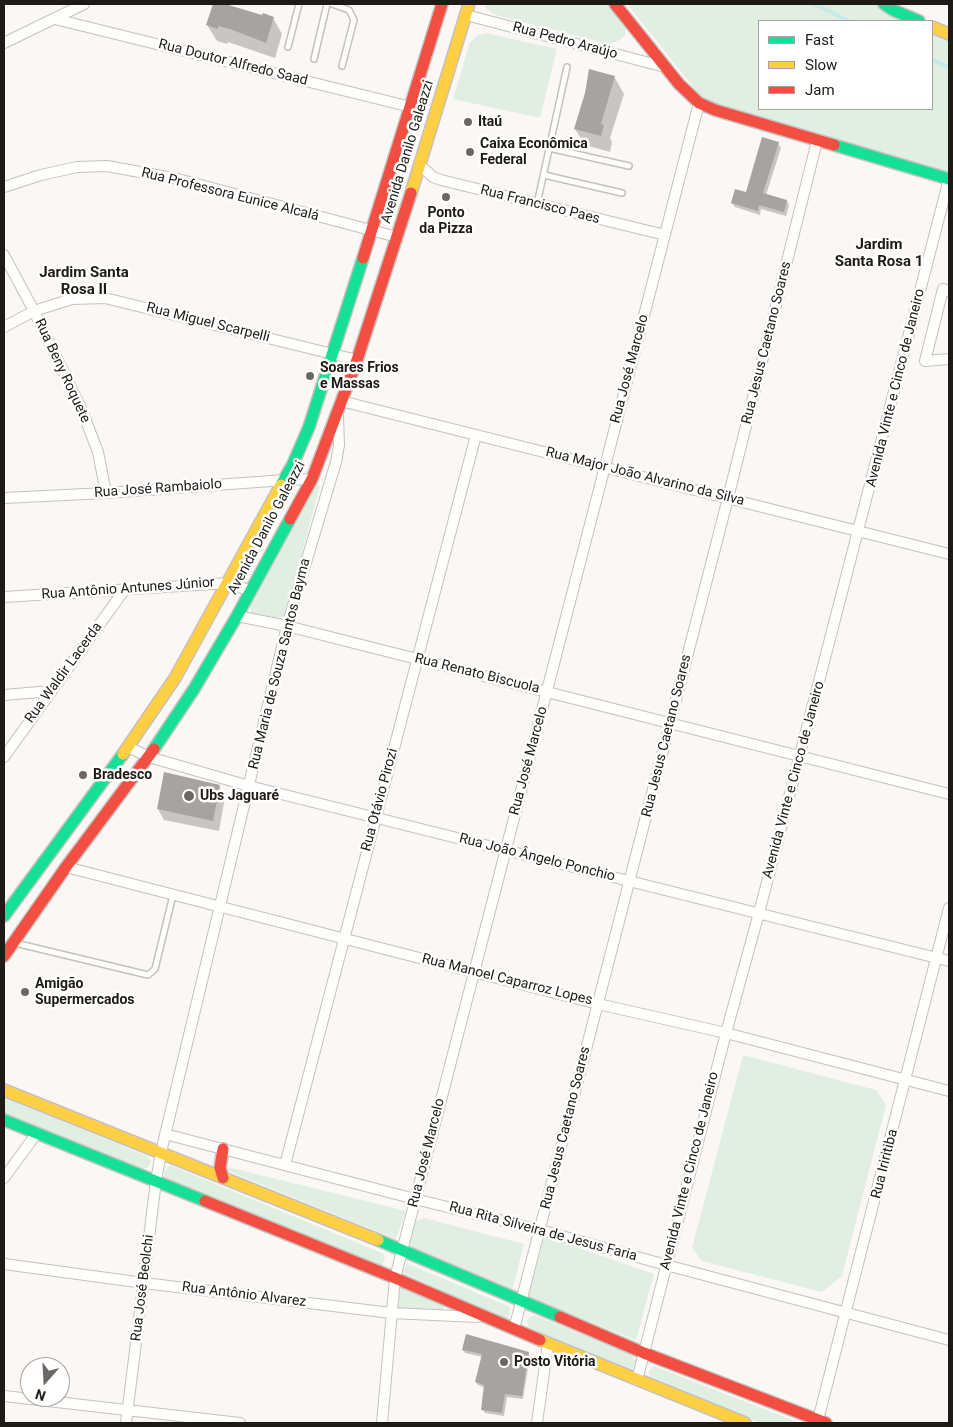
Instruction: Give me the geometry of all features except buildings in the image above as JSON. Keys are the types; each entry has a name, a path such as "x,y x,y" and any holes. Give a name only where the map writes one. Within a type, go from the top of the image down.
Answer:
{"main road":[{"name":"Avenida Danilo Galeazzi","path":"4,916 128,747 175,678 285,480 309,427 334,354 442,4"},
{"path":"615,4 665,68 699,103 715,110 949,179"},
{"path":"884,4 917,20"},
{"name":"Avenida Danilo Galeazzi","path":"4,956 66,867 150,757 194,689 237,616 312,479 357,360 468,9"},
{"path":"933,27 949,34"},
{"path":"4,1090 402,1250 644,1353 820,1422"},
{"path":"4,1120 395,1278 485,1317 745,1423"},
{"path":"223,1149 220,1168 223,1178"}],"street":[{"path":"4,43 84,4"},
{"name":"Rua Pedro Araújo","path":"468,9 665,68"},
{"name":"Rua Doutor Alfredo Saad","path":"55,19 411,107"},
{"name":"Rua José Marcelo","path":"382,1423 395,1278 699,103"},
{"name":"Rua Jesus Caetano Soares","path":"514,1329 728,498 817,141"},
{"name":"Rua Francisco Paes","path":"420,165 433,177 441,180 665,235"},
{"name":"Rua Professora Eunice Alcalá","path":"4,187 41,174 77,167 107,166 178,179 397,237"},
{"name":"Avenida Vinte e Cinco de Janeiro","path":"638,1380 726,1033 859,531 949,179"},
{"name":"Rua Beny Roquete","path":"4,255 34,311 81,408 98,452 106,493"},
{"path":"949,291 943,289 926,361 949,359"},
{"name":"Rua Miguel Scarpelli","path":"4,327 34,311 72,299 105,298 357,360"},
{"name":"Rua Major João Alvarino da Silva","path":"340,405 476,435 949,554"},
{"name":"Rua Maria de Souza Santos Bayma","path":"161,1152 287,626 336,462 340,405"},
{"name":"Rua Otávio Pirozi","path":"285,1165 476,435"},
{"name":"Rua José Rambaiolo","path":"4,498 312,479"},
{"name":"Rua Antônio Antunes Júnior","path":"4,597 229,583 251,591"},
{"name":"Rua Waldir Lacerda","path":"4,757 126,589"},
{"name":"Rua Renato Biscuola","path":"237,616 287,626 949,794"},
{"path":"4,695 51,691"},
{"name":"Rua João Ângelo Ponchio","path":"128,747 150,757 249,786 949,961"},
{"name":"Rua Manoel Caparroz Lopes","path":"66,867 598,1004 726,1033 949,1091"},
{"name":"Rua Iriritiba","path":"820,1422 949,908"},
{"path":"4,1178 37,1133"},
{"name":"Rua Rita Silveira de Jesus Faria","path":"165,1134 540,1230 949,1340"},
{"name":"Rua José Beolchi","path":"126,1423 161,1152"},
{"name":"Rua Antônio Alvarez","path":"4,1264 144,1284 391,1313 485,1317"},
{"path":"537,1423 548,1343"},
{"path":"4,1396 240,1423"}],"lane":[{"path":"288,47 300,4"},
{"path":"314,59 327,4"},
{"path":"332,4 349,10 354,20 342,66"},
{"path":"537,205 568,67"},
{"path":"550,148 630,166"},
{"path":"544,175 622,193"},
{"path":"13,943 148,974 154,969 174,895"}],"green space":[{"path":"485,4 608,4 626,27 625,35 620,40 608,44 496,15 486,9"},
{"path":"627,4 875,4 907,20 758,20 758,110 933,110 933,31 949,39 949,172 717,105 702,98"},
{"path":"486,33 557,49 540,118 453,99 470,42 478,35"},
{"path":"316,483 320,486 285,616 275,618 251,615 250,607"},
{"path":"743,1055 876,1090 886,1105 842,1276 822,1292 702,1261 692,1248"},
{"path":"4,1097 147,1156 151,1160 150,1164 147,1168 140,1169 4,1113"},
{"path":"170,1165 382,1253 385,1256 382,1266 165,1178 164,1172"},
{"path":"228,1167 406,1211 396,1239 228,1171"},
{"path":"424,1218 524,1244 512,1291 409,1248 410,1235 416,1221"},
{"path":"544,1236 654,1274 636,1340 528,1297"},
{"path":"408,1264 510,1307 510,1314 506,1320 402,1272"},
{"path":"400,1283 446,1303 440,1314 398,1310"},
{"path":"534,1315 625,1352 636,1361 634,1367 627,1370 536,1332 528,1325 527,1321 529,1317"},
{"path":"654,1366 800,1423 759,1423 649,1376 649,1371"}],"waterway":[{"path":"814,4 847,20"},
{"path":"933,60 949,67"}],"traffic: fast":[{"path":"884,4 917,20"},
{"path":"834,145 949,179"},
{"path":"281,485 293,464 309,427 363,258"},
{"path":"154,749 194,689 237,616 290,519"},
{"path":"4,916 123,754"},
{"path":"4,1120 205,1201"},
{"path":"378,1240 560,1317"}],"traffic: slow":[{"path":"411,193 469,4"},
{"path":"933,27 949,34"},
{"path":"123,754 175,678 281,485"},
{"path":"4,1090 378,1240"},
{"path":"540,1340 745,1423"}],"traffic: jam":[{"path":"363,258 442,4"},
{"path":"615,4 679,84 699,103 715,110 834,145"},
{"path":"290,519 312,479 357,360 411,193"},
{"path":"4,956 66,867 154,749"},
{"path":"223,1149 220,1168 223,1178"},
{"path":"205,1201 395,1278 540,1340"},
{"path":"560,1317 644,1353 826,1423"}],"place":[{"name":"Itaú","path":"468,122"},
{"name":"Caixa Econômica Federal","path":"470,152"},
{"name":"Ponto da Pizza","path":"446,197"},
{"name":"Soares Frios e Massas","path":"310,376"},
{"name":"Bradesco","path":"83,775"},
{"name":"Ubs Jaguaré","path":"189,796"},
{"name":"Amigão Supermercados","path":"25,992"},
{"name":"Posto Vitória","path":"504,1362"}],"district":[{"name":"Jardim Santa Rosa 1","path":"879,254"},
{"name":"Jardim Santa Rosa II","path":"84,282"}]}
